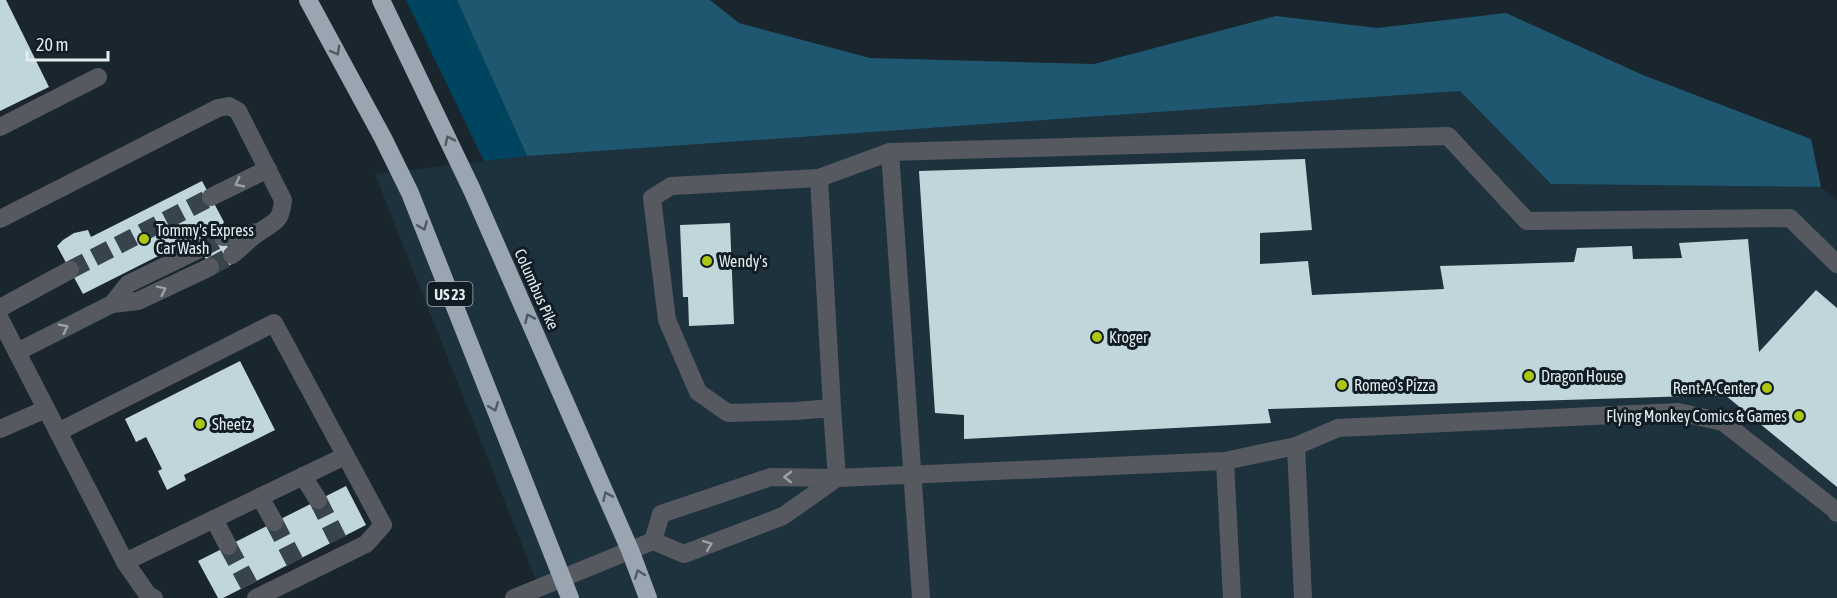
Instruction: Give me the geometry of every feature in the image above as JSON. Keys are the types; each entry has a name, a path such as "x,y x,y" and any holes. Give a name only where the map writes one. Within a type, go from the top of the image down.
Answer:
{"highway":[{"name":"US 23","path":"308,0 410,193 570,598"},
{"name":"Columbus Pike","path":"381,0 472,189 630,550 648,598"}],"street":[{"path":"0,128 98,77"},
{"path":"0,219 218,108 229,106 238,111 283,200 282,212 274,224 259,232 232,255"},
{"path":"832,408 728,413 698,392 667,320 652,198 671,186 819,178 890,152 1448,136 1527,221 1790,218 1837,264"},
{"path":"890,152 921,598"},
{"path":"211,197 268,169"},
{"path":"819,178 837,478"},
{"path":"223,237 259,232"},
{"path":"112,304 128,284 200,249"},
{"path":"17,352 112,304 138,301 210,267"},
{"path":"0,308 70,270"},
{"path":"0,319 125,562 148,595 154,598"},
{"path":"58,432 274,323 383,525 366,544 341,547 253,594"},
{"path":"0,429 46,409"},
{"path":"653,541 661,514 771,477 837,478 1226,461 1296,446 1338,428 1678,412 1722,422 1834,508 1837,513"},
{"path":"1296,446 1303,598"},
{"path":"125,562 345,456"},
{"path":"1226,461 1233,598"},
{"path":"303,476 318,500"},
{"path":"514,598 653,541 684,554 783,516 837,478"},
{"path":"260,497 274,522"},
{"path":"214,519 228,546"}],"shaded area":[{"path":"406,0 457,0 527,156 484,161"},
{"path":"457,0 710,0 739,23 870,58 1094,64 1276,16 1377,28 1506,13 1643,75 1811,139 1821,187 1551,184 1460,91 527,156"},
{"path":"1460,91 1551,184 1821,187 1837,201 1837,598 543,598 375,174 527,156"}],"building":[{"path":"0,0 6,0 49,87 0,111"},
{"path":"1305,159 1312,230 1260,233 1260,264 1308,261 1312,295 1444,289 1440,266 1574,262 1577,248 1632,246 1633,259 1682,258 1679,243 1748,239 1759,352 1816,290 1837,308 1837,487 1725,395 1268,409 1271,423 964,439 964,415 935,413 919,171"},
{"name":"Tommy's Express Car Wash","path":"202,181 224,222 219,230 236,262 213,273 197,242 189,243 188,241 83,294 57,246 63,240 74,233 88,230 91,237"},
{"name":"Wendy's","path":"730,223 734,324 689,326 688,297 683,297 680,225"},
{"name":"Sheetz","path":"240,361 275,430 184,475 186,480 167,490 158,471 162,469 146,437 136,442 125,419"},
{"path":"346,486 366,525 223,598 218,598 198,561"}],"tunnel":[{"path":"70,270 211,197"},
{"path":"200,249 223,237"},
{"path":"210,267 232,255"},
{"path":"318,500 338,540"},
{"path":"274,522 295,562"},
{"path":"228,546 249,585"}],"place":[{"name":"Tommy's Express Car Wash","path":"144,239"},
{"name":"Wendy's","path":"707,261"},
{"name":"Kroger","path":"1097,337"},
{"name":"Dragon House","path":"1529,376"},
{"name":"Romeo's Pizza","path":"1342,385"},
{"name":"Rent-A-Center","path":"1767,388"},
{"name":"Flying Monkey Comics & Games","path":"1799,416"},
{"name":"Sheetz","path":"200,424"}]}
